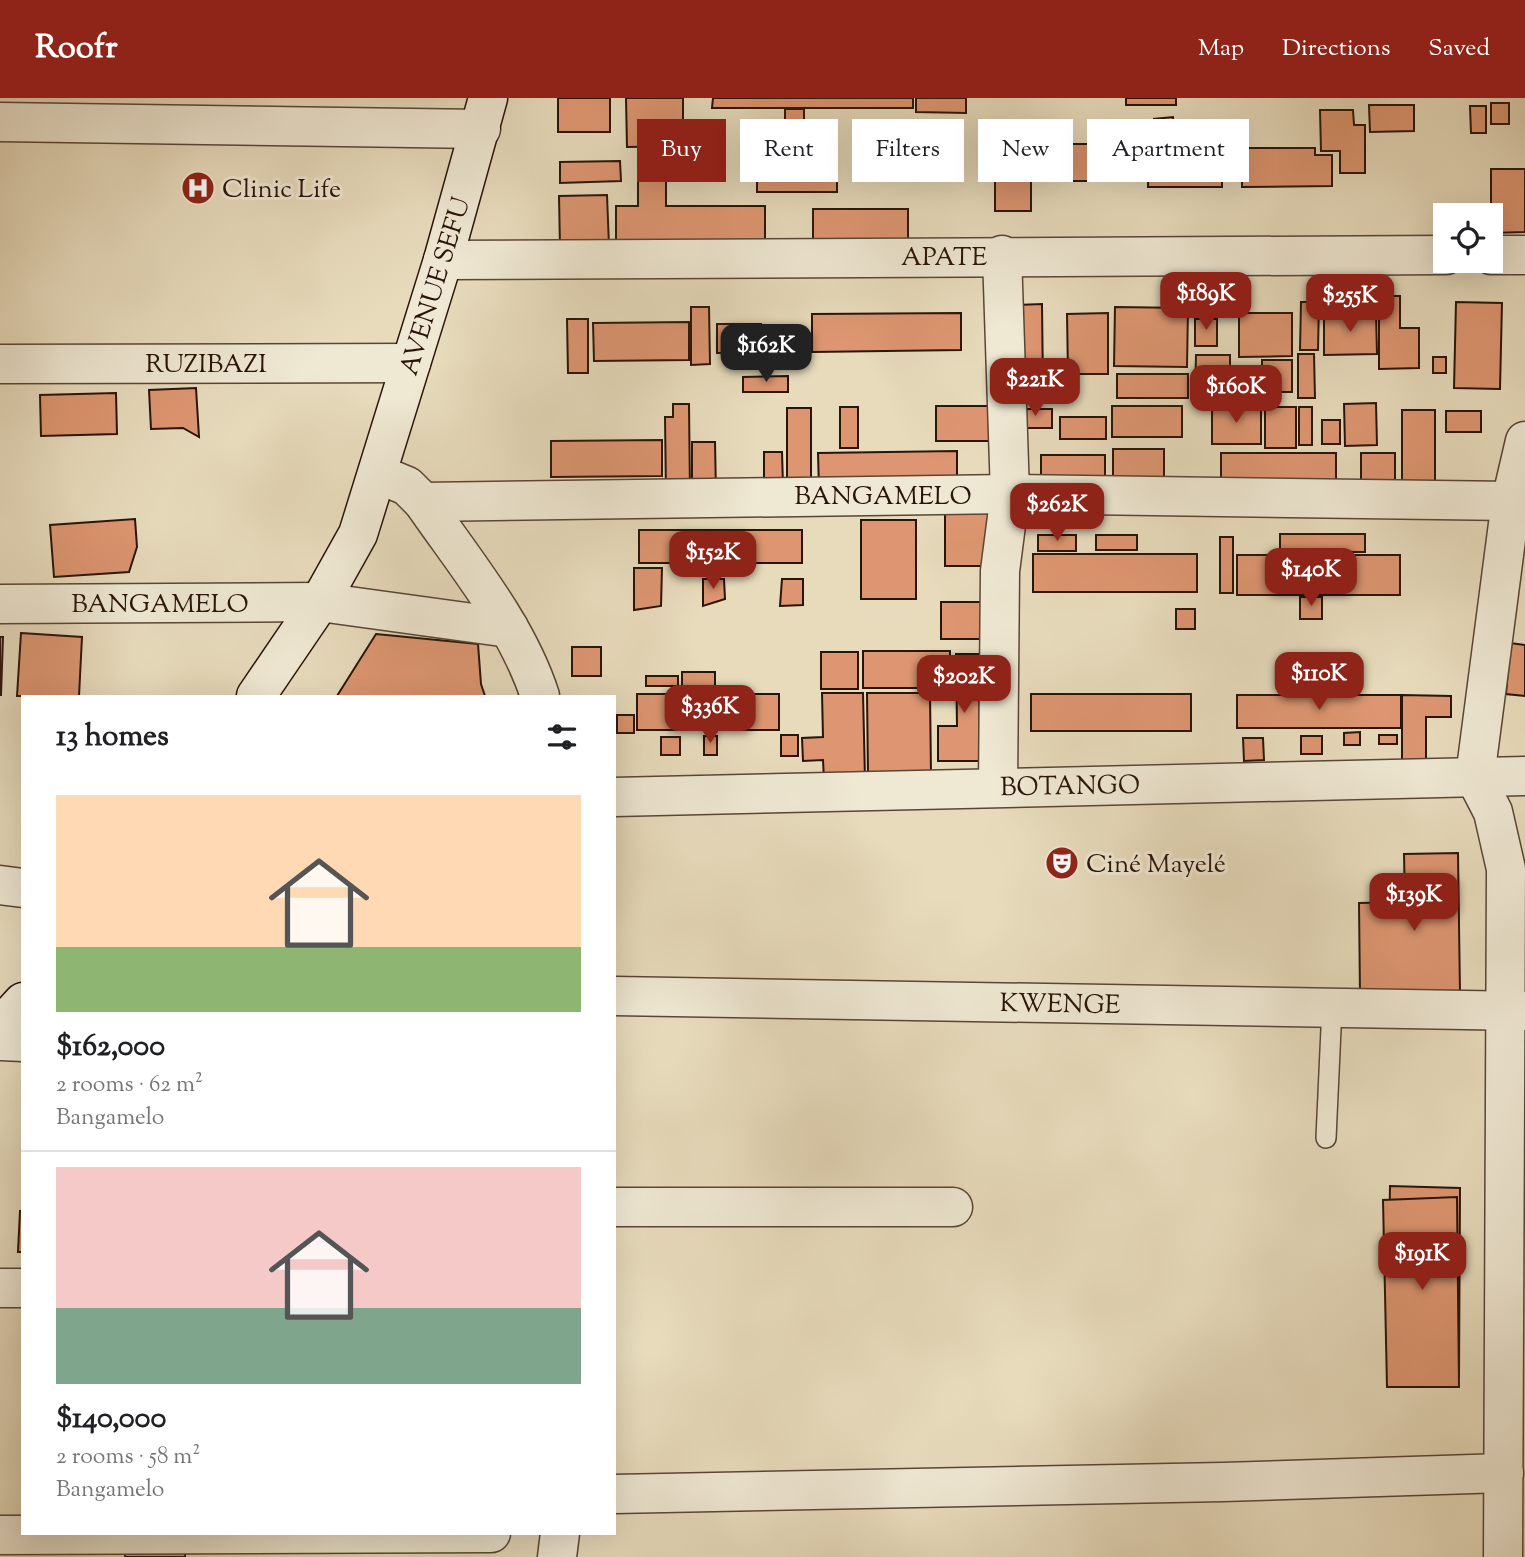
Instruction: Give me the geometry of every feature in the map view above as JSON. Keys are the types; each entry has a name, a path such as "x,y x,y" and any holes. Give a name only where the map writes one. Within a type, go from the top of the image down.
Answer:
{"street":[{"path":"0,122 484,113"},
{"name":"AVENUE SEFU","path":"257,695 320,603 358,534 443,260 484,113"},
{"path":"998,786 1000,571 1010,494 1002,255"},
{"name":"APATE","path":"443,260 1002,255 1433,255"},
{"path":"1503,255 1525,255"},
{"name":"RUZIBAZI","path":"0,364 411,362"},
{"path":"1503,1557 1511,1494 1516,1261 1515,1010 1506,869 1493,812 1475,777 1511,501 1525,441"},
{"path":"378,474 407,486 423,502 509,628 531,668 540,695"},
{"name":"BANGAMELO","path":"423,502 1010,494 1511,501"},
{"name":"BANGAMELO","path":"0,604 320,603 509,628"},
{"name":"BOTANGO","path":"616,797 998,786 1525,776"},
{"path":"0,886 21,888"},
{"name":"KWENGE","path":"616,996 1515,1010"},
{"path":"0,1027 21,1004"},
{"path":"0,1041 21,1042"},
{"path":"616,1207 953,1207"},
{"path":"0,1288 21,1288"},
{"path":"616,1494 1209,1483 1511,1494"},
{"path":"0,1535 21,1535"},
{"path":"557,1557 560,1535"}],"lane":[{"path":"1326,1138 1332,1007"}],"building":[{"path":"558,98 610,98 610,132 558,132"},
{"path":"626,98 683,98 683,119 637,119 637,147 627,147"},
{"path":"713,98 913,98 913,108 712,108"},
{"path":"916,98 966,98 966,113 916,112"},
{"path":"1126,98 1176,98 1176,105 1126,105"},
{"path":"1491,103 1509,103 1509,124 1491,124"},
{"path":"1369,105 1414,105 1414,131 1370,132"},
{"path":"1470,106 1486,106 1486,133 1471,133"},
{"path":"785,109 804,109 804,119 785,119"},
{"path":"1320,110 1353,110 1354,125 1365,125 1365,173 1340,173 1340,151 1321,151"},
{"path":"1073,144 1087,144 1087,181 1073,181"},
{"path":"1249,148 1315,148 1315,155 1332,155 1332,186 1242,187 1242,182 1249,182"},
{"path":"620,161 621,181 560,183 560,162"},
{"path":"1491,169 1525,169 1525,232 1503,233 1503,203 1491,203"},
{"path":"638,182 666,182 666,206 765,206 765,242 616,242 616,206 638,206"},
{"path":"757,182 837,182 837,192 757,192"},
{"path":"995,182 1031,182 1031,211 995,211"},
{"path":"1148,182 1222,182 1222,187 1148,187"},
{"path":"607,195 609,246 560,247 559,196"},
{"path":"813,209 908,209 908,244 813,244"},
{"path":"1379,296 1400,296 1400,328 1419,328 1419,368 1379,369"},
{"path":"1301,302 1319,302 1318,350 1300,350"},
{"path":"1456,302 1502,303 1500,389 1454,388"},
{"path":"1042,304 1043,388 1017,388 1016,305"},
{"path":"691,307 709,307 710,364 691,365"},
{"path":"1115,307 1188,308 1187,367 1114,366"},
{"path":"961,313 961,350 812,352 812,314"},
{"path":"1108,313 1108,374 1068,374 1067,314"},
{"path":"1239,313 1292,313 1292,356 1239,357"},
{"path":"1376,313 1377,354 1324,355 1324,314"},
{"path":"567,319 588,319 588,373 568,373"},
{"path":"1195,319 1217,319 1217,346 1195,346"},
{"path":"689,322 689,360 594,361 593,323"},
{"path":"717,324 761,324 761,352 717,353"},
{"path":"1298,354 1314,354 1315,398 1298,398"},
{"path":"1196,355 1230,355 1230,397 1195,396"},
{"path":"1433,357 1446,357 1446,373 1433,373"},
{"path":"1262,360 1292,360 1292,392 1262,392"},
{"path":"1117,374 1188,374 1188,398 1117,398"},
{"path":"788,376 788,392 743,392 743,377"},
{"path":"196,388 199,437 183,428 151,429 149,390"},
{"path":"116,393 117,434 41,436 40,395"},
{"path":"1376,403 1377,445 1345,446 1344,404"},
{"path":"673,404 689,404 690,493 666,494 665,417 673,417"},
{"path":"936,406 998,406 998,441 936,441"},
{"path":"1112,406 1182,406 1182,437 1112,437"},
{"path":"1212,406 1261,406 1261,444 1212,444"},
{"path":"840,407 858,407 858,448 840,448"},
{"path":"1265,407 1296,407 1296,448 1265,448"},
{"path":"1299,407 1312,407 1312,445 1299,445"},
{"path":"787,408 811,408 811,492 787,492"},
{"path":"1018,409 1052,409 1052,428 1018,428"},
{"path":"1402,410 1435,410 1435,491 1402,491"},
{"path":"1446,411 1481,411 1481,432 1446,432"},
{"path":"1060,417 1106,417 1106,439 1060,439"},
{"path":"1322,420 1340,420 1340,444 1322,444"},
{"path":"662,440 662,476 551,477 551,441"},
{"path":"692,442 715,442 716,494 692,494"},
{"path":"1113,449 1164,449 1164,495 1113,495"},
{"path":"957,451 957,488 819,489 818,453"},
{"path":"764,452 782,452 783,486 764,486"},
{"path":"1221,453 1336,453 1336,492 1221,492"},
{"path":"1361,453 1395,453 1395,490 1361,490"},
{"path":"1041,455 1105,455 1105,489 1041,489"},
{"path":"945,507 993,507 993,566 945,566"},
{"path":"135,519 137,547 129,572 54,577 50,525"},
{"path":"861,520 916,520 916,599 861,599"},
{"path":"639,530 802,530 802,563 639,563"},
{"path":"1280,534 1365,534 1365,552 1280,552"},
{"path":"1038,535 1076,535 1076,551 1038,551"},
{"path":"1096,535 1137,535 1137,550 1096,550"},
{"path":"1220,537 1233,537 1233,593 1220,593"},
{"path":"1033,554 1197,554 1197,592 1033,592"},
{"path":"1237,555 1400,555 1400,595 1237,595"},
{"path":"634,568 662,568 661,606 634,610"},
{"path":"703,579 724,579 725,599 703,606"},
{"path":"782,579 803,579 803,605 780,606"},
{"path":"1300,597 1322,597 1322,619 1300,619"},
{"path":"941,602 986,602 986,639 941,639"},
{"path":"1176,609 1195,609 1195,629 1176,629"},
{"path":"21,633 82,637 79,695 17,696"},
{"path":"376,634 478,644 481,684 485,695 338,695"},
{"path":"0,637 3,637 1,695 0,695"},
{"path":"1510,643 1525,645 1525,696 1506,694"},
{"path":"572,647 601,647 601,676 572,676"},
{"path":"863,651 950,651 950,688 863,688"},
{"path":"821,652 858,652 858,689 821,689"},
{"path":"956,654 979,654 980,761 938,761 938,726 957,726"},
{"path":"682,672 715,672 715,688 682,688"},
{"path":"646,676 678,676 678,686 646,686"},
{"path":"822,693 863,693 865,779 824,780 823,760 803,761 802,738 823,737"},
{"path":"867,693 930,693 931,775 868,775"},
{"path":"637,694 779,694 779,730 637,730"},
{"path":"1031,694 1191,694 1191,731 1031,731"},
{"path":"1237,695 1401,695 1401,728 1237,728"},
{"path":"1402,695 1451,696 1451,717 1426,717 1426,764 1402,763"},
{"path":"617,715 634,715 634,733 617,733"},
{"path":"1360,732 1360,745 1344,745 1344,733"},
{"path":"781,735 798,735 798,756 781,756"},
{"path":"1379,735 1397,735 1397,744 1379,744"},
{"path":"704,736 717,736 717,755 704,755"},
{"path":"1301,736 1322,736 1322,754 1301,754"},
{"path":"661,737 680,737 680,755 661,755"},
{"path":"1243,738 1263,738 1264,760 1244,761"},
{"path":"1458,853 1460,994 1360,995 1359,903 1405,902 1404,854"},
{"path":"1390,1186 1460,1188 1459,1377 1387,1376"},
{"path":"1457,1197 1459,1387 1387,1387 1383,1200"},
{"path":"20,1211 21,1211 21,1252 18,1252"},
{"path":"126,1545 185,1546 185,1557 125,1557"}],"place":[{"name":"Clinic Life","path":"198,188"},
{"name":"Ciné Mayelé","path":"1062,863"}]}
